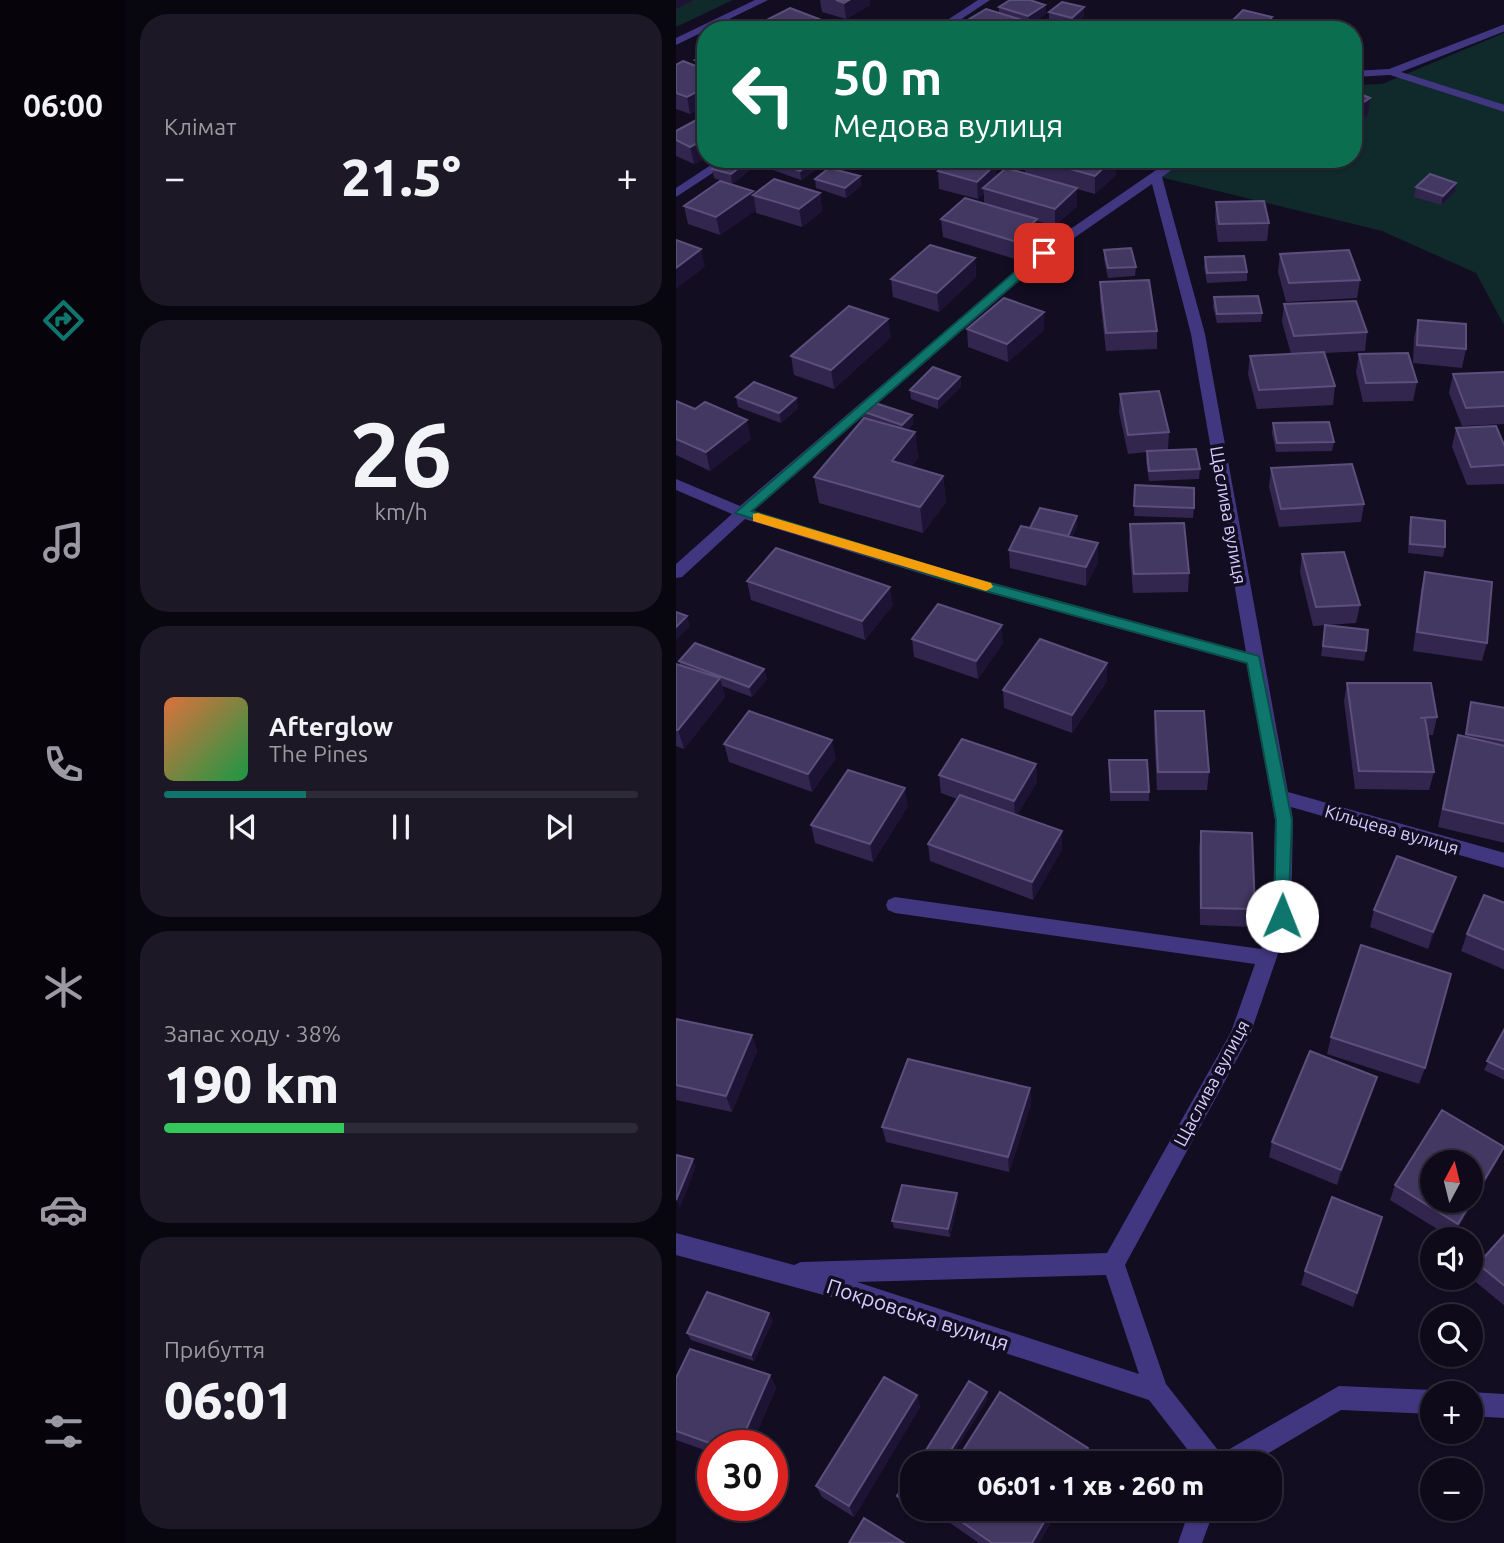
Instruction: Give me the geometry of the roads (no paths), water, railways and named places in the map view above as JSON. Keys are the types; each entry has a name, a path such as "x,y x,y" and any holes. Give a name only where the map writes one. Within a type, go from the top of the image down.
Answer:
{"street":[{"path":"720,21 763,0"},
{"path":"951,21 985,0"},
{"path":"1362,74 1391,72 1504,27"},
{"path":"676,42 697,32"},
{"path":"1391,72 1504,109"},
{"path":"676,193 714,168"},
{"path":"676,573 741,513 1044,253 1167,168"},
{"name":"Щаслива вулиця","path":"1113,1264 1240,1035 1282,916 1284,820 1198,334 1156,176"},
{"path":"676,484 741,513 963,580 1254,660"},
{"name":"Кільцева вулиця","path":"1280,797 1504,861"},
{"path":"895,905 1268,958"},
{"name":"Покровська вулиця","path":"676,1244 785,1273 1157,1391"},
{"path":"785,1273 1113,1264 1157,1391 1204,1451"},
{"path":"1249,1451 1339,1398 1420,1401"},
{"path":"1483,1405 1504,1406"},
{"path":"1190,1543 1198,1521"}]}
